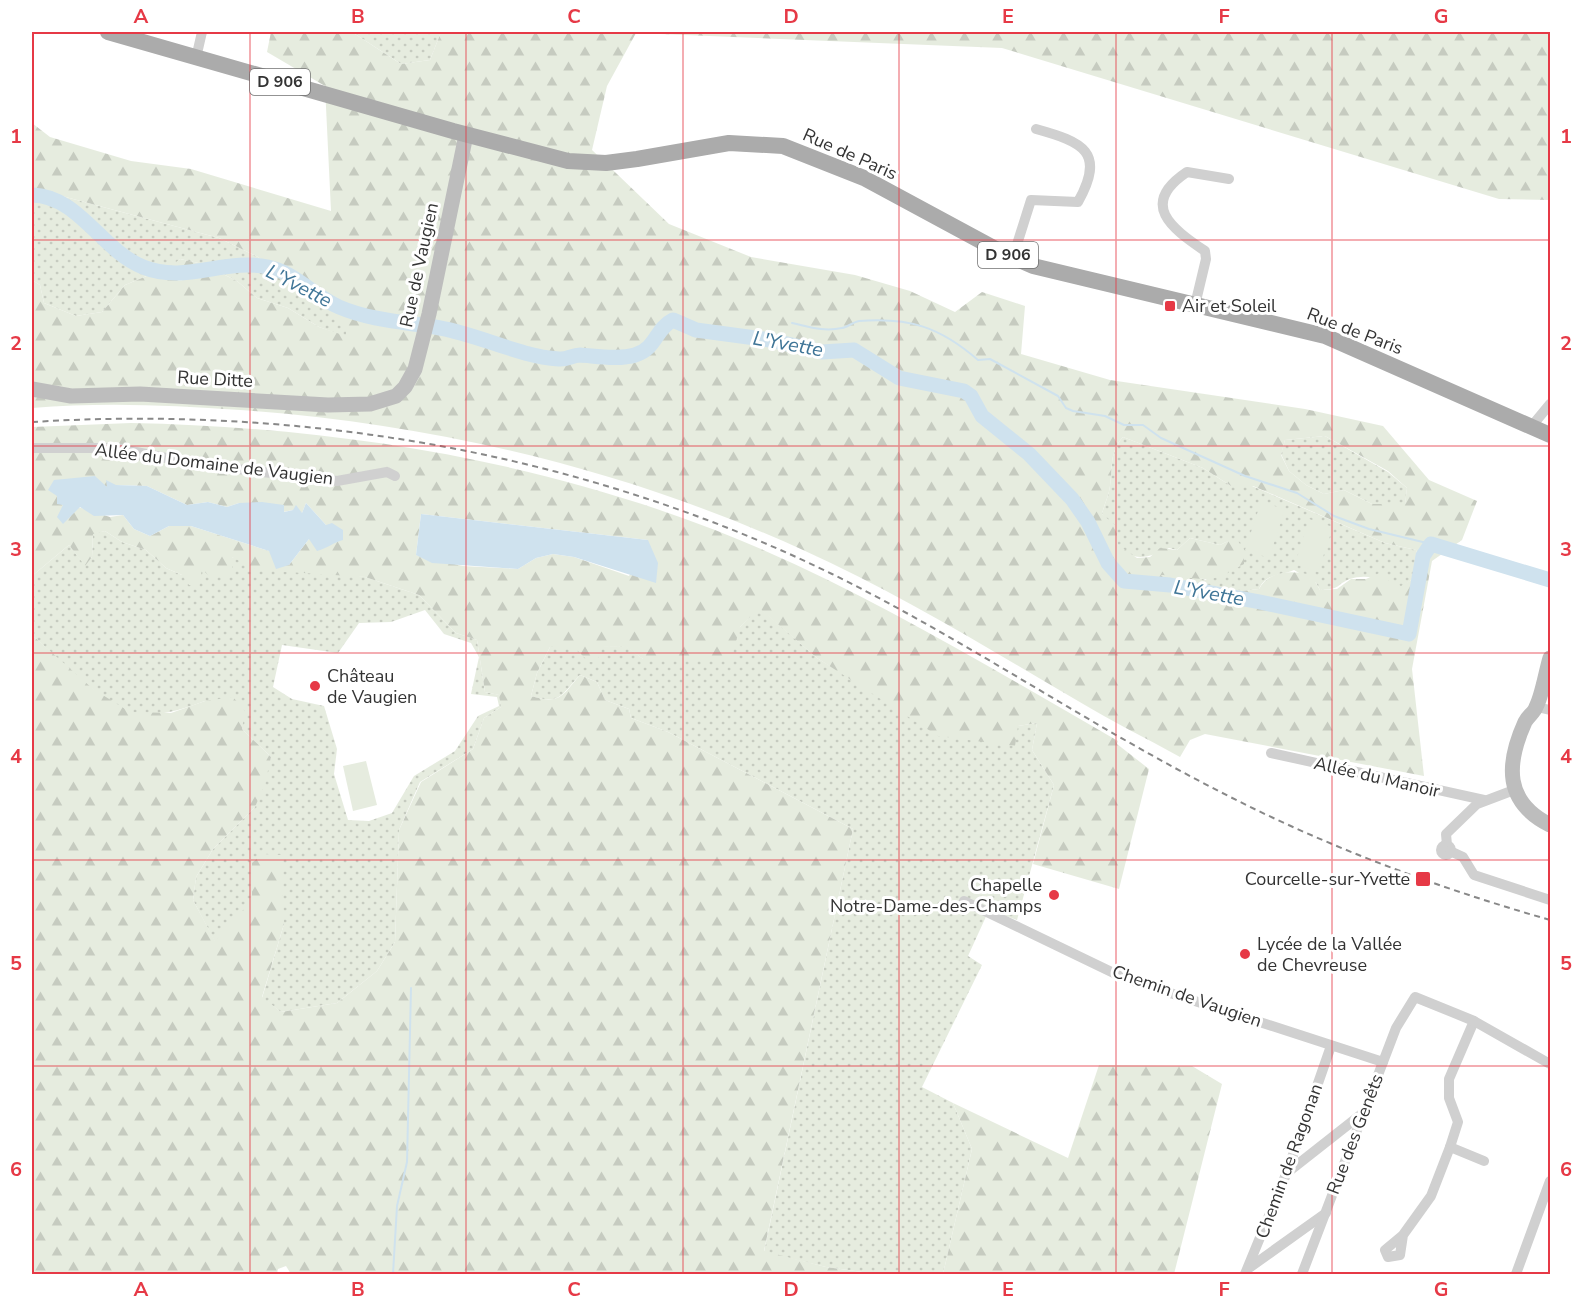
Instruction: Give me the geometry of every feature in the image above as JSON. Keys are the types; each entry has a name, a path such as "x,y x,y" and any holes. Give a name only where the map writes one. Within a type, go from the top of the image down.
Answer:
{"main road":[{"name":"Rue de Paris","path":"108,32 568,162 616,162 729,143 783,146 864,178 1013,257 1065,276 1325,336 1551,435"}],"street":[{"path":"196,58 202,32"},
{"path":"1013,257 1031,200 1078,202 1090,180 1089,159 1080,146 1063,137 1036,129"},
{"name":"Rue de Vaugien","path":"396,396 405,387 415,369 424,337 466,135"},
{"path":"1195,305 1206,260 1205,251 1168,222 1164,207 1165,193 1172,182 1187,172 1229,178"},
{"name":"Rue Ditte","path":"32,389 71,396 140,394 328,405 370,404 396,396"},
{"path":"1531,427 1551,404"},
{"name":"Allée du Domaine de Vaugien","path":"32,448 116,448 196,464 337,481 387,472 395,476"},
{"path":"1551,657 1544,708 1526,720 1512,763 1514,790 1523,805 1539,820 1551,825"},
{"name":"Allée du Manoir","path":"1271,753 1484,800"},
{"path":"1514,790 1484,800 1446,834 1449,848 1463,857 1474,876 1551,900"},
{"name":"Chemin de Vaugien","path":"964,901 1124,978 1383,1062"},
{"name":"Rue des Genêts","path":"1302,1275 1400,1016 1415,997 1474,1021"},
{"path":"1403,1235 1431,1196 1450,1147 1458,1122 1449,1098 1449,1079 1474,1021 1551,1064"},
{"name":"Chemin de Ragonan","path":"1247,1271 1287,1172 1331,1046"},
{"path":"1287,1172 1364,1113"},
{"path":"1450,1147 1484,1161"},
{"path":"1516,1275 1551,1181"},
{"path":"1247,1271 1326,1213"}],"green space":[{"path":"271,32 352,32 401,64 430,60 441,32 1550,32 1550,200 1499,199 1002,48 636,33 607,86 592,150 669,224 751,257 855,275 910,291 955,312 982,292 1025,306 1021,354 1110,380 1305,409 1383,426 1429,480 1477,501 1462,540 1432,561 1412,669 1424,776 1205,734 1190,740 1180,757 874,584 803,550 736,521 667,496 528,455 385,426 240,410 110,405 32,408 32,280 40,285 44,303 76,316 102,312 125,285 149,275 183,281 176,262 180,259 203,264 237,281 257,298 288,308 319,327 346,336 346,326 258,257 219,238 32,188 32,123 50,137 131,161 191,169 331,211 325,86 267,52","holes":["1325,436 1388,471 1407,488 1405,504 1372,504 1344,490 1324,494 1306,485 1289,471 1281,455 1285,440","1123,437 1203,468 1231,486 1253,486 1385,543 1416,550 1418,558 1413,579 1401,586 1387,580 1384,571 1366,579 1351,579 1337,589 1320,590 1311,575 1289,572 1269,578 1259,589 1242,591 1163,577 1161,575 1205,579 1218,577 1244,564 1244,550 1238,541 1228,541 1220,545 1190,538 1177,550 1160,548 1150,557 1137,558 1118,545 1116,526 1102,514 1109,489 1115,448"]},
{"path":"352,32 441,32 430,60 401,64"},
{"path":"32,188 219,238 258,257 346,325 346,337 319,327 288,308 257,298 237,281 203,264 180,259 177,262 183,281 149,275 125,285 102,312 76,316 44,303 40,285 32,280"},
{"path":"131,423 206,426 280,431 354,440 428,451 501,466 573,483 645,505 715,530 767,552 870,601 1118,741 1117,744 1149,769 1119,889 1033,864 1054,785 1032,750 1037,723 1018,726 1015,746 938,736 817,658 759,608 740,627 731,659 643,659 625,646 602,647 597,662 589,662 574,647 550,647 537,673 531,696 541,699 560,697 580,675 597,682 605,700 629,709 631,718 668,732 853,829 764,1251 826,1267 877,1274 291,1274 286,1266 278,1269 277,1274 32,1274 32,635 93,689 130,712 171,713 205,701 233,697 245,711 242,729 271,757 265,784 255,807 213,849 196,877 193,900 215,941 252,900 252,863 262,854 281,855 284,924 262,997 281,1012 337,1003 377,971 395,942 399,830 421,782 473,749 484,718 501,707 499,695 485,692 477,640 456,633 419,595 365,577 257,570 232,557 232,575 211,578 202,569 199,586 189,585 182,575 166,568 146,550 122,542 105,531 93,534 92,557 85,566 69,545 32,576 32,427","holes":["115,485 147,486 187,505 208,502 227,507 239,503 284,506 283,512 293,510 302,513 306,503 326,525 309,539 289,565 269,551 191,526 169,526 150,536 134,529 123,515 110,517 59,501 57,496","421,514 648,540 629,576 574,557 553,554 536,558 518,569 463,566 416,555"]},
{"path":"1325,436 1388,472 1407,488 1405,505 1372,504 1344,490 1324,494 1306,485 1289,471 1281,454 1285,440"},
{"path":"1123,437 1203,468 1231,486 1252,486 1385,543 1416,550 1418,558 1413,579 1401,587 1376,578 1356,577 1335,588 1320,590 1316,583 1294,570 1266,580 1259,589 1242,591 1163,577 1160,574 1192,576 1206,580 1228,541 1220,545 1190,538 1177,550 1169,548 1142,557 1123,550 1117,544 1102,514 1109,489 1115,448"},
{"path":"1261,502 1285,509 1269,558 1245,550"},
{"path":"1309,519 1333,527 1318,572 1295,564"},
{"path":"105,531 122,542 146,550 166,568 182,575 231,557 365,577 419,595 456,633 477,640 485,692 500,695 501,707 484,718 473,749 420,782 399,830 395,942 377,971 337,1003 281,1012 262,998 284,924 252,863 253,900 215,942 193,900 196,877 213,849 255,807 271,757 242,729 205,701 177,710 147,715 129,712 117,706 78,677 32,635 32,576 69,545 85,565 92,557 93,533","holes":["425,610 444,634 471,643 479,657 471,694 497,697 499,706 478,716 455,751 414,776 392,813 369,821 348,820 334,774 337,749 324,706 292,699 273,687 282,645 338,653 359,623 391,622"]},
{"path":"759,607 817,658 871,691 1018,726 1037,723 1032,750 1054,785 1017,920 989,910 968,956 982,965 922,1087 953,1103 972,1149 943,1274 877,1274 826,1267 764,1252 853,829 668,732 631,718 629,709 605,700 597,682 580,675 564,693 555,699 531,696 537,673 550,647 626,646 643,659 740,627"},
{"path":"366,761 377,805 353,811 343,766"},
{"path":"1099,1065 1192,1066 1222,1084 1174,1274 943,1274 972,1149 953,1103 1068,1158"}],"water":[{"path":"95,476 107,487 106,480 116,485 147,486 187,505 208,502 227,507 239,503 262,502 284,505 284,512 293,510 296,505 302,513 306,503 326,525 332,523 343,530 343,540 317,551 309,539 289,565 276,569 269,551 191,526 169,526 150,536 134,529 123,515 94,516 80,507 63,524 57,517 63,505 57,504 57,496 48,490 54,480"},
{"path":"421,514 648,540 658,563 656,583 574,557 553,554 536,558 518,569 432,563 416,555"}],"waterway":[{"name":"L'Yvette","path":"32,195 49,198 63,204 115,249 143,267 159,272 174,273 236,266 268,267 287,274 330,302 351,312 455,331 544,357 562,359 580,355 615,357 635,355 648,348 663,328 673,320 696,330 770,340 822,352 854,350 899,378 964,391 971,396 982,416 1029,454 1072,499 1088,522 1108,563 1124,581 1170,585 1409,634 1423,556 1431,544 1550,580"},
{"name":"L'Yvette","path":"792,323 817,329 835,329 859,321 877,320 909,323 923,327 950,339 978,360 990,359 1058,396 1066,408 1073,411 1105,416 1124,425 1143,425 1161,438 1245,476 1297,493 1334,516 1369,529 1431,544"},
{"path":"393,1274 397,1206 407,1162 411,988"}],"railway":[{"path":"32,422 135,419 237,422 340,431 442,446 542,468 641,497 738,532 832,574 928,625 1161,761 1292,827 1419,878 1550,920"}],"place":[{"name":"Air et Soleil","path":"1170,306"},
{"name":"Château de Vaugien","path":"315,686"},
{"name":"Courcelle-sur-Yvette","path":"1423,879"},
{"name":"Chapelle Notre-Dame-des-Champs","path":"1054,895"},
{"name":"Lycée de la Vallée de Chevreuse","path":"1245,954"}]}
